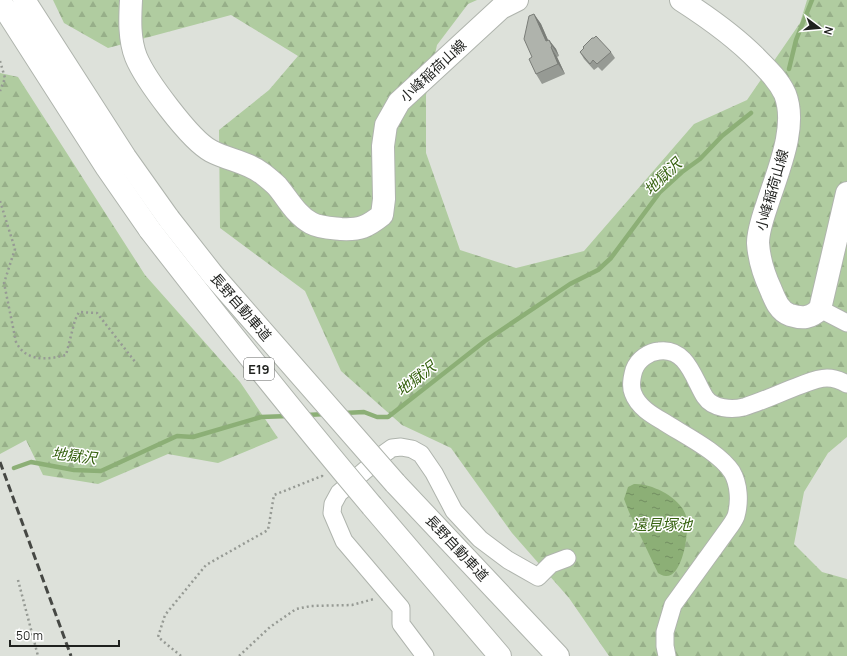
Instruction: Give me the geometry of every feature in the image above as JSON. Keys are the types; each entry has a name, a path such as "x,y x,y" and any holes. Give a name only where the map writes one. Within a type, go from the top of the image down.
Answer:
{"main road":[{"name":"長野自動車道","path":"24,0 120,150 169,218 218,281 395,483 558,656"},
{"name":"小峰稲荷山線","path":"130,0 130,26 136,56 153,87 192,136 210,151 248,166 261,173 276,185 297,213 312,224 326,228 354,230 370,225 382,215 384,199 383,146 386,125 399,102 501,8 517,0"},
{"name":"小峰稲荷山線","path":"681,0 730,33 773,75 785,94 789,115 788,133 783,155 763,217 758,242 762,267 777,305 788,314 801,318 813,316 820,309"},
{"name":"長野自動車道","path":"0,1 103,162 150,230 315,438 500,656"},
{"path":"820,309 847,193"}],"street":[{"path":"820,309 847,323"},
{"path":"667,656 665,632 673,605 736,517 738,493 732,473 725,463 714,454 651,414 638,402 633,393 631,382 634,368 640,360 649,354 660,350 672,352 682,358 690,367 706,398 716,405 728,409 743,407 810,382 826,378 838,379 847,384"},
{"path":"425,656 401,624 401,608 344,541 332,513 333,504 338,493 384,453 392,448 401,447 412,449 422,454 454,511 480,539 508,560 538,577 551,564 568,558"}],"path":[{"path":"0,61 5,78 0,91"},
{"path":"0,201 15,249 4,283 16,342 20,349 27,356 50,359 66,355 75,320 79,312 97,313 136,363"},
{"path":"181,656 158,637 165,615 206,565 268,530 274,495 322,476 338,493"},
{"path":"18,580 38,656"},
{"path":"239,656 270,627 296,609 311,606 352,605 390,595"}],"green space":[{"path":"53,0 477,0 468,4 437,45 426,95 426,153 460,250 516,268 584,251 694,124 747,100 800,23 807,0 847,0 847,437 828,453 804,492 794,544 822,572 847,579 847,656 609,656 569,598 512,533 451,448 402,425 341,371 305,291 220,228 219,130 269,90 298,56 231,15 108,48 64,23"},
{"path":"0,73 18,77 145,275 240,382 278,438 218,463 168,454 98,484 43,475 26,440 0,454"}],"water":[{"name":"遠見塚池","path":"634,484 649,486 665,493 678,503 686,516 687,531 684,551 677,569 672,574 665,576 658,573 629,512 624,499 628,487"}],"building":[{"path":"534,14 546,41 549,40 552,46 551,47 558,64 536,74 529,59 532,57 524,39 529,16"},
{"path":"596,36 611,52 597,64 593,60 590,64 580,52 592,38"}],"waterway":[{"name":"地獄沢","path":"789,69 796,40 812,0"},
{"name":"地獄沢","path":"344,413 364,412 377,417 388,417 485,341 570,284 598,270 611,258 660,192 682,172 700,159 722,136 751,113"},
{"name":"地獄沢","path":"306,415 327,414"},
{"name":"地獄沢","path":"14,468 31,462 74,470 101,471 177,436 193,437 261,417 289,416"}],"railway":[{"path":"0,462 71,656"}]}
